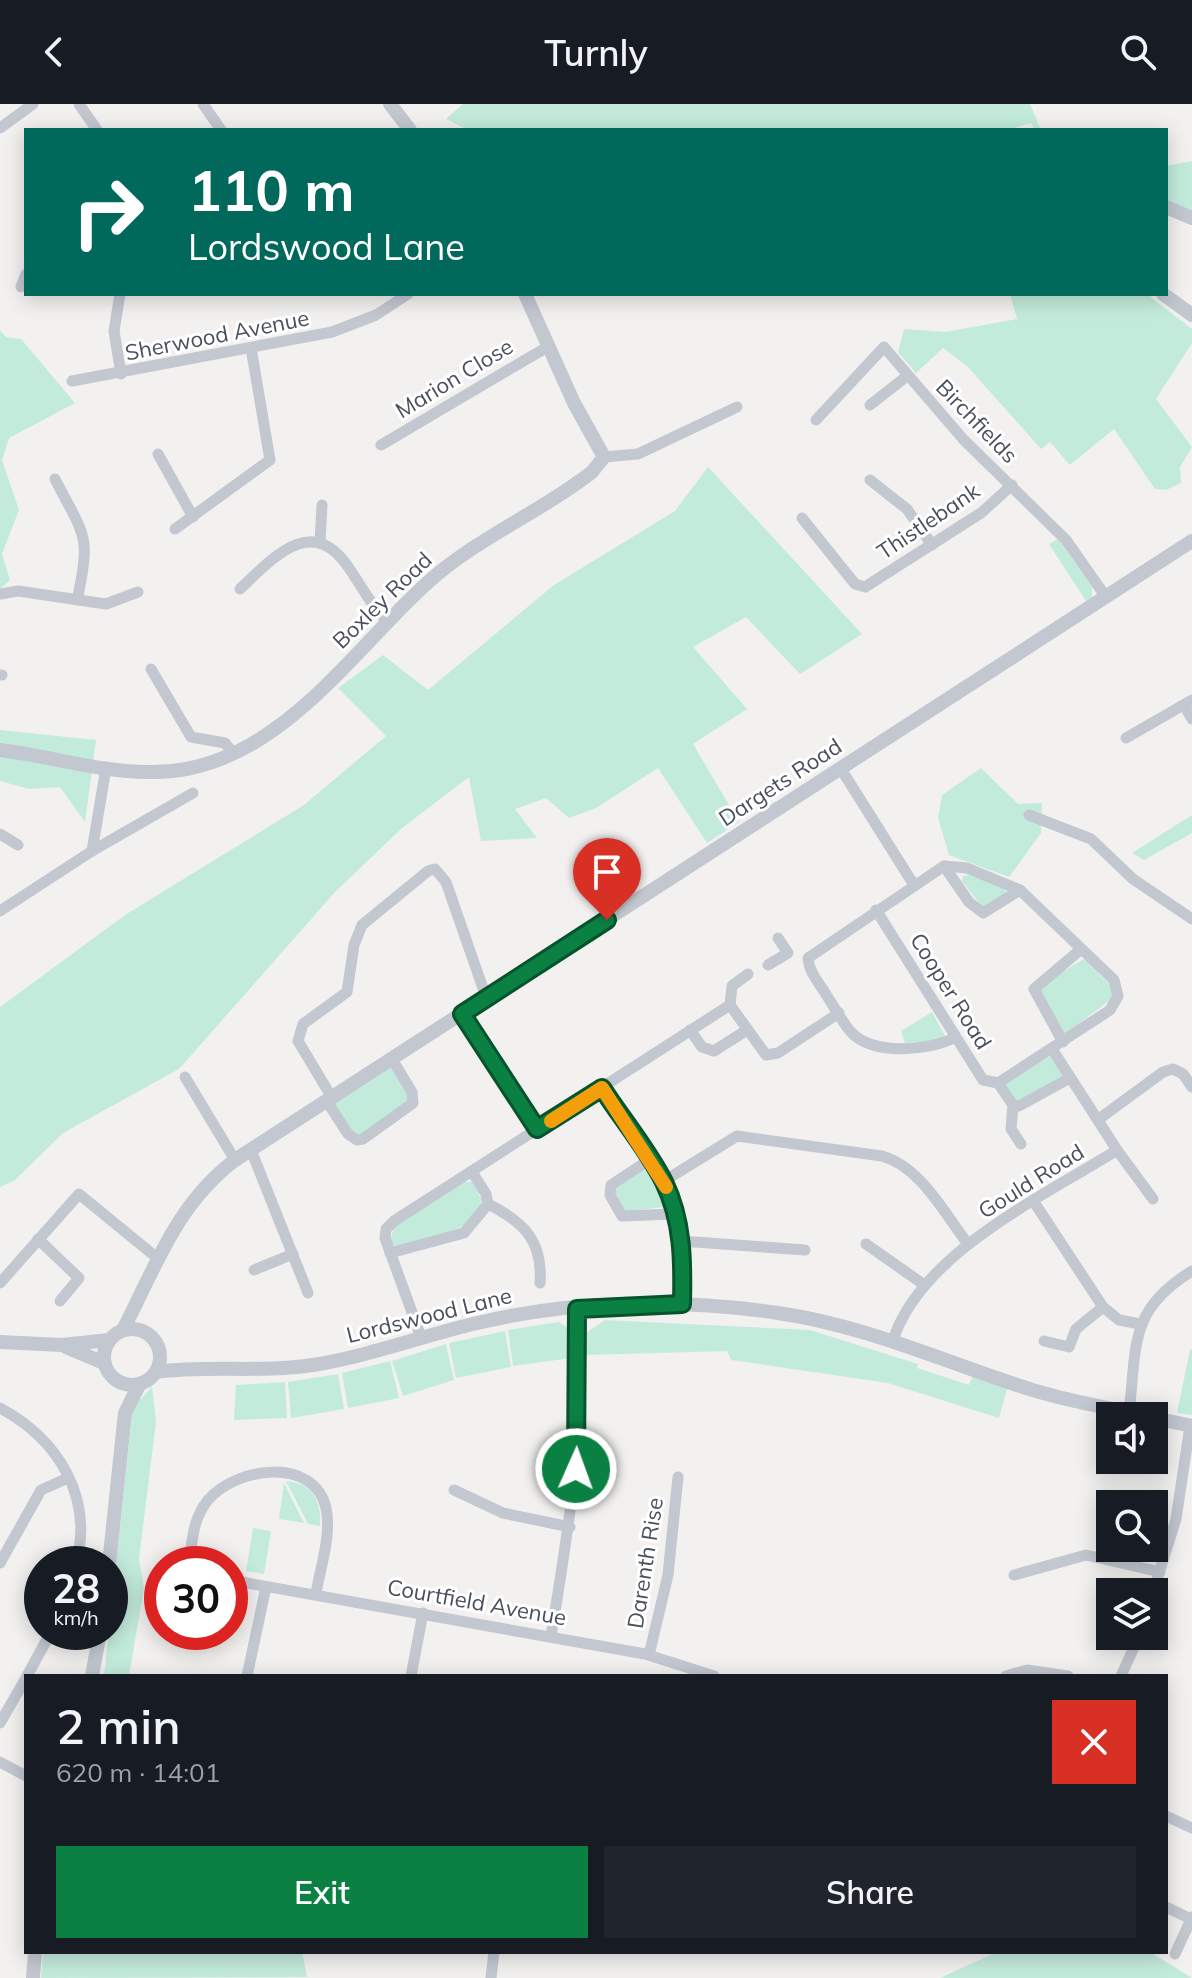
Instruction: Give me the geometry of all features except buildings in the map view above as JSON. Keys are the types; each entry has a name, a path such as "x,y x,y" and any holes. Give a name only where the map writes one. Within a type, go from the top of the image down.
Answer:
{"street":[{"path":"79,104 96,128"},
{"path":"203,104 220,128"},
{"path":"390,104 408,128"},
{"path":"0,128 25,106"},
{"path":"1168,208 1192,218"},
{"path":"21,287 24,279"},
{"path":"120,296 114,331 121,374"},
{"name":"Sherwood Avenue","path":"72,381 332,332 376,315 405,296"},
{"path":"526,296 604,457 638,454 737,407"},
{"path":"1166,296 1192,315"},
{"name":"Marion Close","path":"381,445 549,346"},
{"name":"Birchfields","path":"816,420 884,347 963,439 1066,540 1106,597"},
{"path":"175,529 270,460 251,348"},
{"path":"870,405 907,376"},
{"path":"158,454 193,517"},
{"name":"Boxley Road","path":"0,750 106,768 167,772 194,768 233,753 278,725 445,568 569,489 604,457"},
{"path":"55,479 85,535 85,559 77,600"},
{"path":"870,480 907,509 932,545"},
{"name":"Thistlebank","path":"802,518 855,584 865,587 981,513 1012,485"},
{"path":"320,542 322,505"},
{"name":"Dargets Road","path":"123,1330 156,1257 190,1203 235,1160 1192,541"},
{"path":"240,589 277,556 298,543 320,542 340,556 389,623"},
{"path":"0,594 18,591 106,604 138,592"},
{"path":"151,669 191,737 225,743 233,753"},
{"path":"1126,738 1188,703 1192,719"},
{"path":"92,851 106,768"},
{"path":"841,769 914,885"},
{"path":"0,911 92,851 193,793"},
{"path":"1029,815 1091,839 1133,879 1192,919"},
{"path":"0,834 18,845"},
{"path":"944,866 969,902 983,913 1020,890"},
{"path":"778,938 788,953 808,958 944,866 967,868 1020,890 1114,980 1118,996 1110,1010 998,1083"},
{"path":"392,1059 412,1092 413,1103 363,1139 353,1139 298,1041 303,1024 347,992 354,945 362,925 428,871 435,869 446,882 486,997"},
{"name":"Cooper Road","path":"876,910 983,1080 998,1083 1013,1105"},
{"path":"1063,1042 1034,989 1080,950"},
{"path":"768,965 788,953"},
{"path":"808,958 812,973 851,1032 864,1043 910,1049 938,1047 956,1037"},
{"path":"748,974 732,986 730,1005 762,1053 771,1056 839,1013"},
{"path":"421,1337 385,1238 386,1229 730,1005"},
{"path":"462,1014 537,1129"},
{"path":"690,1030 702,1047 714,1051 747,1030"},
{"name":"Gould Road","path":"893,1340 904,1314 923,1284 968,1244 1117,1150 1052,1049"},
{"path":"1099,1119 1163,1072 1173,1069 1183,1074 1192,1087"},
{"path":"185,1077 235,1160"},
{"path":"1021,1144 1011,1129 1013,1105 1023,1105 1070,1078"},
{"path":"602,1088 664,1181 681,1241 682,1304"},
{"path":"664,1181 737,1136 882,1156 901,1161 913,1173 968,1244"},
{"path":"251,1150 308,1293"},
{"path":"1117,1150 1153,1199"},
{"path":"649,1160 611,1185 612,1202 622,1216 675,1214"},
{"path":"472,1172 486,1194 488,1204 525,1228 537,1242 540,1283"},
{"path":"0,1283 79,1194 156,1257"},
{"path":"1034,1202 1103,1307 1119,1320 1140,1324"},
{"path":"390,1253 464,1233 488,1204"},
{"path":"38,1239 79,1278 60,1301"},
{"path":"681,1241 805,1250"},
{"path":"866,1244 923,1284"},
{"path":"254,1270 293,1254"},
{"path":"1137,1402 1140,1324 1158,1296 1192,1271"},
{"path":"140,1297 150,1335"},
{"name":"Lordswood Lane","path":"139,1385 156,1372 189,1367 234,1370 315,1364 502,1318 577,1309 682,1304 778,1313 893,1340 1015,1384 1096,1404"},
{"path":"1044,1341 1074,1348 1076,1329 1103,1307"},
{"path":"551,1636 570,1527 579,1409 577,1309"},
{"path":"0,1342 62,1345 109,1340 132,1328 150,1335"},
{"name":"Lordswood Lane","path":"150,1335 159,1348 189,1367"},
{"path":"104,1363 109,1340"},
{"path":"62,1345 104,1363 118,1382 125,1413 111,1546"},
{"path":"156,1372 159,1348"},
{"path":"118,1382 139,1385 125,1413"},
{"path":"0,1408 38,1432 52,1447 68,1478 80,1524 78,1546"},
{"path":"1158,1578 1176,1519 1191,1426 1168,1421"},
{"path":"192,1546 198,1516 218,1490 255,1476 297,1474 316,1486 326,1507 326,1536 316,1594"},
{"name":"Darenth Rise","path":"649,1655 668,1575 678,1477"},
{"path":"0,1563 41,1490 68,1478"},
{"path":"454,1490 503,1513 570,1527"},
{"path":"1014,1575 1086,1555 1160,1572"},
{"name":"Courtfield Avenue","path":"248,1584 649,1655 708,1674"},
{"path":"247,1674 266,1587"},
{"path":"411,1674 423,1613"},
{"path":"29,1674 41,1650"},
{"path":"92,1674 97,1650"},
{"path":"1122,1674 1133,1650"},
{"path":"1013,1674 1027,1670 1054,1674"},
{"path":"0,1723 24,1682"},
{"path":"2,1768 24,1775"},
{"path":"1168,1817 1192,1828"},
{"path":"1168,1908 1192,1918 1175,1954"},
{"path":"33,1978 35,1954"},
{"path":"491,1978 494,1954"}],"green space":[{"path":"463,104 1030,104 1040,128 1034,128 1031,123 1015,128 464,128 446,119"},
{"path":"1192,161 1192,212 1168,204 1168,166"},
{"path":"1011,296 1150,296 1192,329 1192,343 1156,399 1192,447 1180,467 1181,483 1166,490 1155,489 1114,429 1070,465 1050,442 1041,449 968,367 943,348 916,373 898,352 904,329 945,332 1017,319"},
{"path":"0,330 6,337 21,339 75,403 9,438 2,460 19,510 2,554 10,580 0,589"},
{"path":"708,467 862,634 800,674 746,617 693,647 747,709 693,744 739,822 707,843 658,768 596,808 569,818 546,798 515,809 537,838 481,841 469,777 402,828 335,892 179,1069 63,1133 15,1180 0,1187 0,1007 125,915 304,805 386,736 338,688 383,655 428,690 554,585 675,511"},
{"path":"1058,539 1092,587 1092,598 1086,601 1049,544"},
{"path":"0,730 96,740 85,822 60,787 29,789 0,781"},
{"path":"981,768 1018,804 1042,803 1041,833 1009,877 949,855 938,818 942,795"},
{"path":"1192,815 1192,833 1144,860 1132,853"},
{"path":"969,875 1005,888 1006,893 984,909 962,881 963,876"},
{"path":"1084,959 1113,988 1114,997 1065,1034 1060,1032 1038,986"},
{"path":"932,1012 945,1036 937,1043 905,1043 901,1031"},
{"path":"1050,1056 1062,1071 1062,1076 1017,1104 1005,1087 1005,1081"},
{"path":"392,1059 414,1098 357,1140 326,1100"},
{"path":"647,1167 658,1177 664,1207 622,1212 614,1188"},
{"path":"464,1182 472,1182 482,1200 469,1221 434,1238 397,1247 389,1242 395,1226"},
{"path":"605,1320 810,1330 918,1364 917,1368 969,1385 974,1373 1007,1389 999,1418 888,1383 731,1360 727,1351 586,1355 586,1333"},
{"path":"559,1322 571,1330 571,1358 513,1366 508,1330"},
{"path":"505,1331 511,1367 456,1378 449,1343"},
{"path":"446,1344 454,1380 403,1396 392,1361"},
{"path":"1192,1349 1192,1415 1177,1413"},
{"path":"390,1361 399,1398 348,1408 342,1373"},
{"path":"338,1374 344,1409 291,1418 288,1382"},
{"path":"285,1382 287,1418 234,1420 236,1385"},
{"path":"152,1387 156,1421 139,1559 144,1588 129,1674 104,1674 107,1650 128,1650 128,1546 118,1546 133,1407"},
{"path":"286,1481 303,1485 314,1495 320,1526 308,1524"},
{"path":"284,1483 304,1523 279,1519"},
{"path":"253,1528 271,1531 264,1574 248,1571"},
{"path":"43,1954 302,1954 307,1977 41,1978"},
{"path":"993,1954 1153,1954 1192,1978 940,1978"}],"slow traffic":[{"path":"551,1121 602,1088 666,1187"}],"route":[{"path":"576,1469 579,1409 577,1309 622,1304 682,1304 683,1258 675,1214 664,1181 602,1088 537,1129 462,1014 607,920"}]}
